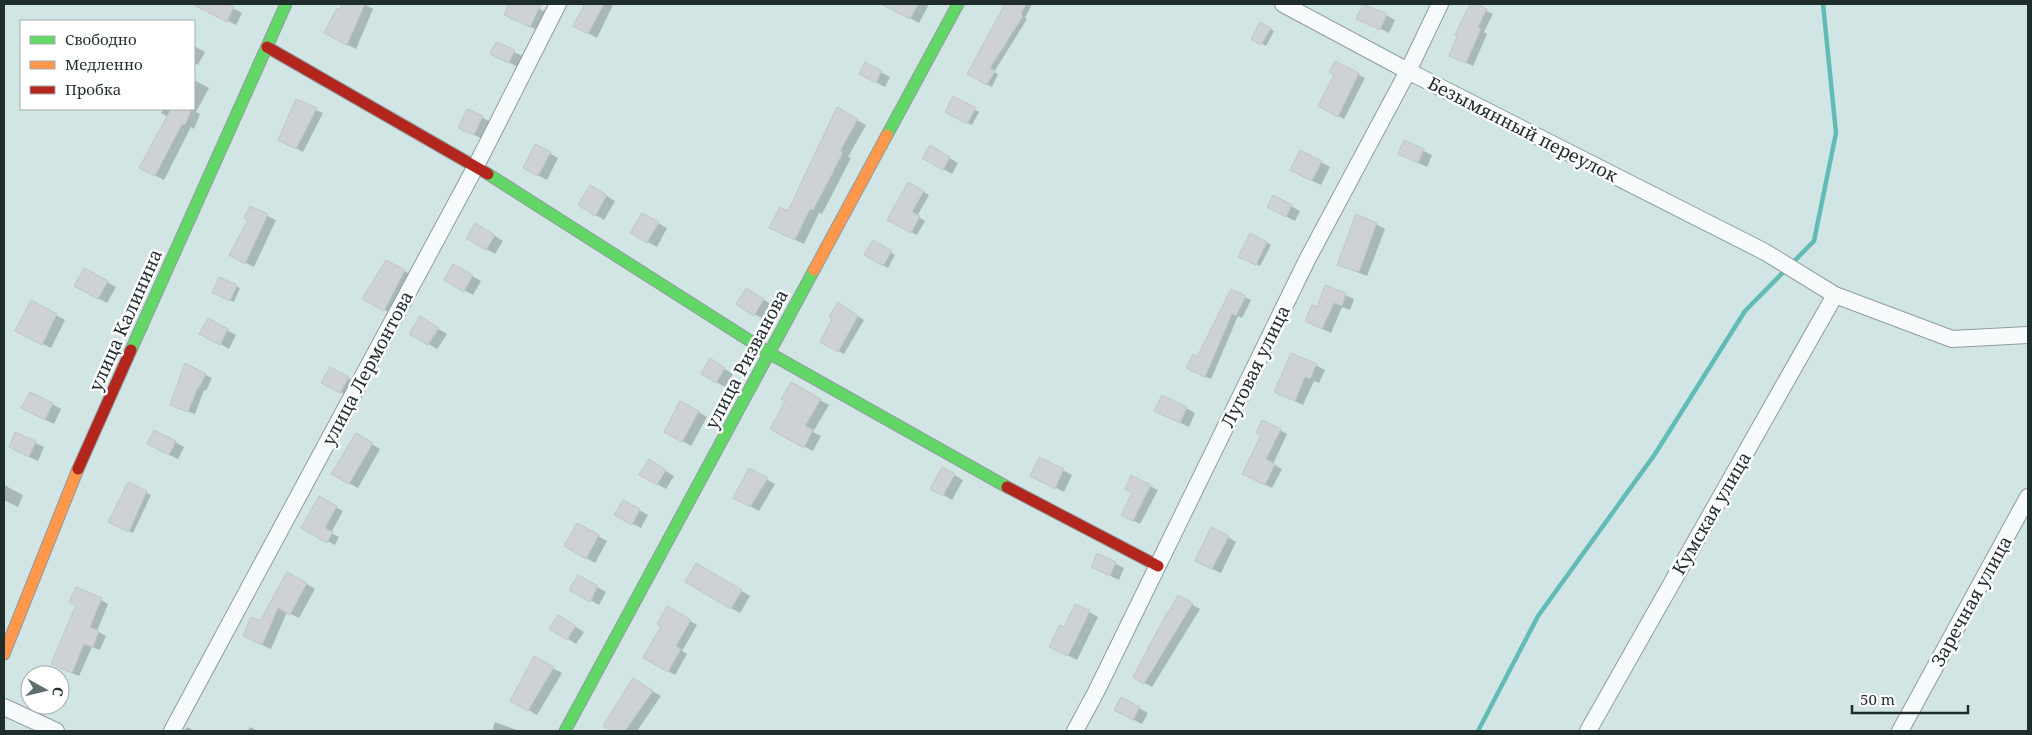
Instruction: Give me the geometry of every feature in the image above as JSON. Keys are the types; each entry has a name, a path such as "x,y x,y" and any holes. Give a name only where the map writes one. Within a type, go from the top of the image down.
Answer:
{"street":[{"name":"улица Калинина","path":"4,654 61,506 286,4"},
{"name":"улица Лермонтова","path":"172,731 476,166 558,4"},
{"name":"улица Ризванова","path":"564,731 958,4"},
{"name":"Безымянный переулок","path":"1283,4 1408,71 1765,252 1835,295 1952,339 2028,335"},
{"name":"Луговая улица","path":"1075,731 1158,566 1307,260 1408,71 1440,4"},
{"path":"267,47 476,166 769,353 980,473 1158,566"},
{"name":"Кумская улица","path":"1588,731 1835,295"},
{"name":"Заречная улица","path":"1900,731 2028,497"},
{"path":"4,707 56,731"}],"building":[{"path":"192,4 228,4 234,7 227,22"},
{"path":"342,4 365,4 347,45 324,33 337,8 340,10"},
{"path":"509,4 541,4 530,27 504,15"},
{"path":"585,4 604,4 588,34 573,26"},
{"path":"881,4 918,4 910,19"},
{"path":"1005,4 1026,4 1021,14 1023,16 990,68 995,71 987,85 967,74"},
{"path":"1363,4 1387,14 1380,30 1356,19"},
{"path":"1470,4 1477,4 1487,9 1478,27 1481,29 1466,63 1449,56 1457,37 1455,35"},
{"path":"1260,22 1271,28 1261,45 1251,39"},
{"path":"496,42 515,50 509,63 490,54"},
{"path":"1335,61 1359,73 1338,117 1318,106 1334,75 1329,72"},
{"path":"865,62 882,71 876,83 859,74"},
{"path":"953,96 976,108 967,124 945,112"},
{"path":"296,99 317,108 296,149 278,140"},
{"path":"837,107 858,119 840,151 843,152 827,184 813,210 810,209 795,240 769,228 780,207 788,211"},
{"path":"467,109 483,116 474,135 458,128"},
{"path":"170,110 192,110 185,125 182,124 155,176 139,168"},
{"path":"1404,140 1424,149 1418,163 1398,154"},
{"path":"535,144 551,152 538,176 523,168"},
{"path":"930,145 950,157 943,170 922,158"},
{"path":"1300,150 1322,161 1312,181 1290,170"},
{"path":"908,182 924,191 912,212 920,216 911,233 887,220"},
{"path":"590,185 607,195 595,216 578,205"},
{"path":"1273,195 1292,205 1286,217 1267,207"},
{"path":"250,206 268,214 245,264 229,255 248,220 244,218"},
{"path":"642,213 659,222 647,243 630,233"},
{"path":"1356,214 1377,223 1359,272 1337,265"},
{"path":"475,223 495,235 486,250 466,238"},
{"path":"1250,233 1267,242 1256,265 1238,257"},
{"path":"873,240 892,251 883,266 864,255"},
{"path":"386,260 405,270 384,311 362,299"},
{"path":"453,264 473,275 464,292 444,280"},
{"path":"84,268 108,281 98,299 74,286"},
{"path":"219,277 237,285 230,301 212,293"},
{"path":"1325,285 1346,293 1342,306 1334,303 1322,329 1305,321 1312,305 1317,307"},
{"path":"746,288 764,299 754,316 736,304"},
{"path":"1231,289 1246,296 1236,316 1232,314 1205,377 1186,368 1193,354 1197,357"},
{"path":"31,300 57,314 42,345 15,331"},
{"path":"838,302 858,316 838,352 820,342 832,319 829,317"},
{"path":"420,316 439,328 428,345 409,334"},
{"path":"208,318 228,329 220,345 199,334"},
{"path":"1291,353 1317,364 1310,379 1305,377 1295,401 1274,392"},
{"path":"710,358 725,368 716,383 701,374"},
{"path":"185,363 206,374 198,387 188,412 170,405"},
{"path":"330,367 349,377 340,393 321,383"},
{"path":"791,382 821,399 805,426 813,430 804,448 770,429 785,401 781,399"},
{"path":"30,392 53,403 45,420 21,408"},
{"path":"1162,395 1187,407 1180,423 1154,411"},
{"path":"680,401 699,411 682,442 664,432"},
{"path":"1262,420 1281,429 1266,459 1275,464 1265,485 1242,474 1261,435 1256,433"},
{"path":"154,430 176,441 169,455 147,444"},
{"path":"15,432 36,441 29,457 9,447"},
{"path":"356,433 373,443 349,484 331,474"},
{"path":"1039,457 1064,469 1055,489 1030,476"},
{"path":"649,459 666,470 657,485 639,475"},
{"path":"942,467 955,474 943,496 930,489"},
{"path":"749,468 768,478 750,507 733,498"},
{"path":"1131,475 1151,485 1133,521 1121,515 1132,493 1125,489"},
{"path":"128,482 147,491 129,532 108,522"},
{"path":"319,496 337,506 325,528 333,532 327,543 301,528"},
{"path":"623,500 640,509 632,525 614,515"},
{"path":"577,523 599,535 586,559 564,546"},
{"path":"1211,527 1229,536 1212,569 1195,561"},
{"path":"1097,553 1116,562 1110,576 1091,567"},
{"path":"696,563 742,590 731,609 685,582"},
{"path":"287,572 307,583 290,615 278,608 262,645 243,636 251,617 260,621"},
{"path":"578,575 598,586 590,602 569,590"},
{"path":"76,587 102,598 90,627 99,631 93,647 84,644 72,673 70,672 70,665 51,664 76,605 69,602"},
{"path":"1178,595 1193,603 1144,684 1133,677"},
{"path":"1075,604 1090,611 1068,656 1049,647 1060,625 1064,627"},
{"path":"667,606 691,620 676,646 681,649 668,672 643,658 661,626 657,624"},
{"path":"558,615 576,626 567,640 549,629"},
{"path":"534,656 554,667 528,711 510,701"},
{"path":"633,678 653,691 625,731 612,731 603,726"},
{"path":"1121,697 1140,707 1133,720 1114,710"}],"waterway":[{"path":"1478,731 1538,616 1655,454 1745,311 1814,241 1836,133 1823,4"}],"traffic: fast":[{"path":"131,350 286,4"},
{"path":"887,135 958,4"},
{"path":"488,174 769,353 1007,487"},
{"path":"565,731 814,270"}],"traffic: slow":[{"path":"814,270 887,135"},
{"path":"4,654 78,469"}],"traffic: jam":[{"path":"267,47 488,174"},
{"path":"78,469 131,350"},
{"path":"1007,487 1158,566"}]}
